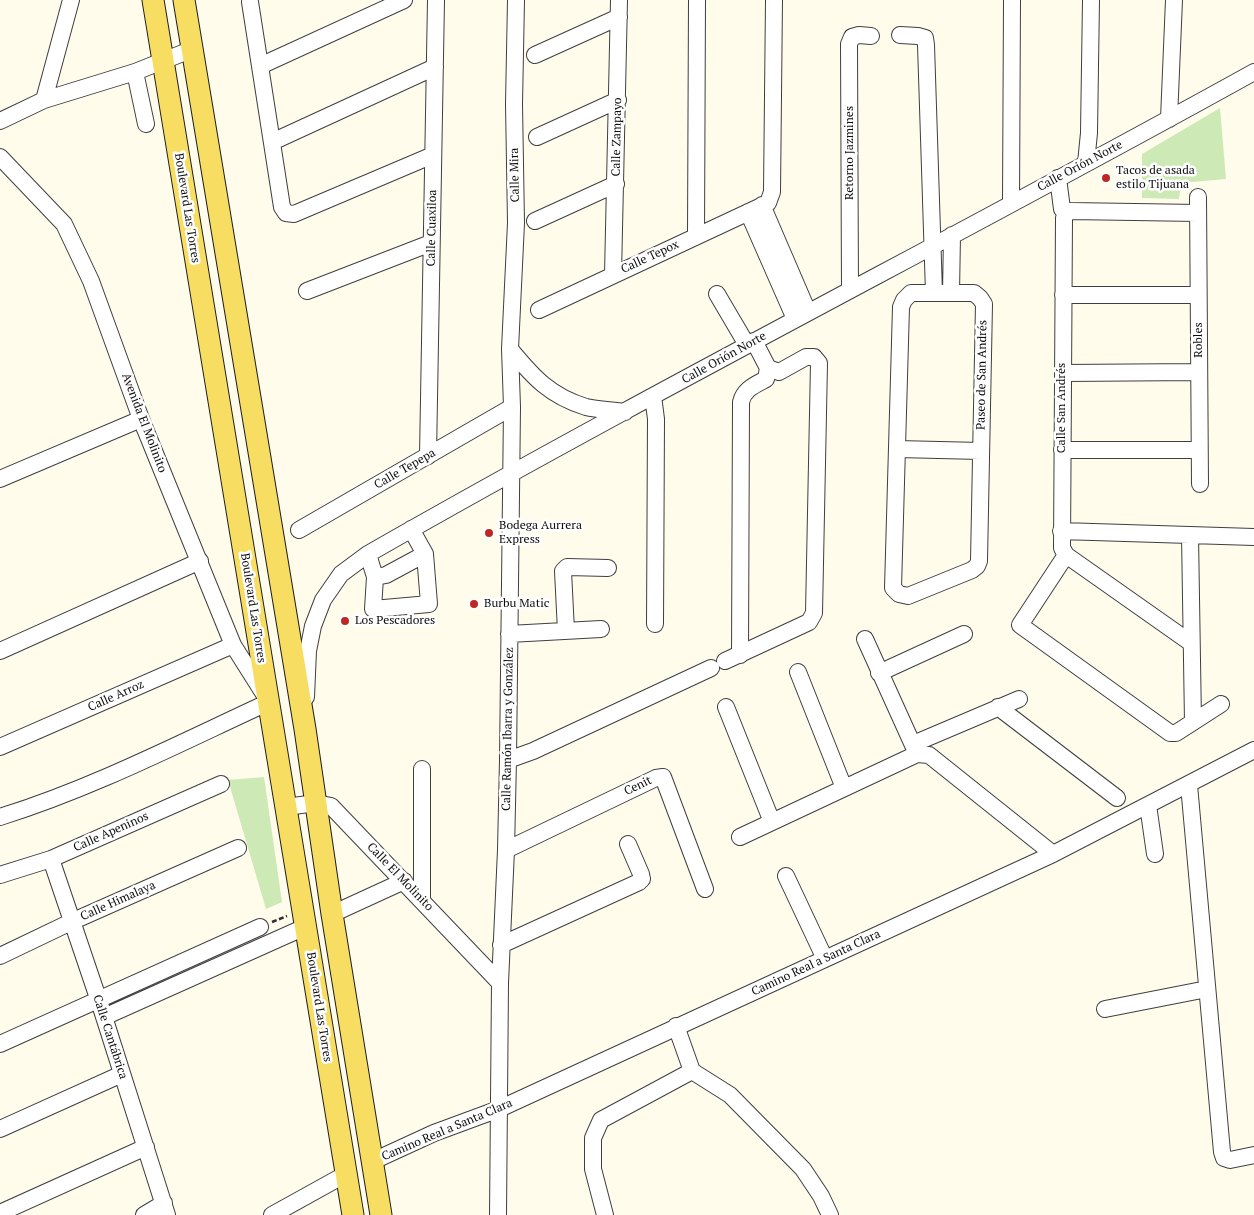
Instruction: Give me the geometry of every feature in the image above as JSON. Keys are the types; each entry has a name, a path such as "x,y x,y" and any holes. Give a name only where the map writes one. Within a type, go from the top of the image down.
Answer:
{"main road":[{"name":"Boulevard Las Torres","path":"153,0 353,1215"},
{"path":"184,0 305,729 332,914 381,1215"}],"street":[{"path":"44,100 71,0"},
{"path":"260,66 404,0"},
{"name":"Calle Cuaxiloa","path":"428,456 436,0"},
{"name":"Calle Mira","path":"510,349 516,223 514,104 516,0"},
{"name":"Calle Zampayo","path":"614,275 619,0"},
{"path":"696,236 697,0"},
{"path":"774,0 772,192 768,203 755,209 802,315"},
{"path":"1011,204 1012,0"},
{"path":"1086,163 1089,133 1092,0"},
{"path":"1169,119 1174,0"},
{"path":"250,2 282,208 286,213 294,214 433,155"},
{"path":"535,55 619,17"},
{"path":"900,35 925,38 926,45 934,244 934,293"},
{"name":"Retorno Jazmines","path":"850,289 849,44 852,38 871,36"},
{"path":"0,121 44,100 135,72 192,49"},
{"path":"272,142 435,67"},
{"path":"135,72 146,124"},
{"name":"Calle Orión Norte","path":"305,729 308,651 313,626 323,600 342,574 368,554 750,343 1254,72"},
{"path":"537,137 618,100"},
{"name":"Avenida El Molinito","path":"0,157 64,224 91,281 141,419 200,561 232,645 269,702"},
{"name":"Calle San Andrés","path":"1062,176 1068,212 1064,218 1061,531 1062,548 1066,555"},
{"path":"535,222 616,184"},
{"name":"Robles","path":"1068,212 1198,205 1200,484"},
{"name":"Calle Tepox","path":"539,310 755,209"},
{"path":"951,293 952,235"},
{"path":"307,292 431,243"},
{"name":"Paseo de San Andrés","path":"911,293 951,293 974,293 984,304 979,561 972,570 908,596 899,594 893,588 901,307 904,300 911,293"},
{"path":"717,294 771,373"},
{"path":"1063,295 1198,295"},
{"path":"510,349 532,376 557,396 587,408 625,412"},
{"name":"Calle Ramón Ibarra y González","path":"498,1215 500,983 508,760 512,407 510,349"},
{"path":"508,760 533,751 726,661 809,622 814,613 819,363 814,357 806,357 771,373 743,395 741,402 726,661"},
{"path":"1063,373 1199,372"},
{"path":"653,396 656,419 655,624"},
{"name":"Calle Tepepa","path":"299,530 512,407"},
{"path":"0,479 141,419"},
{"path":"897,449 981,451"},
{"path":"1062,450 1199,450"},
{"path":"368,554 381,576 374,609 428,604 426,554 411,529"},
{"path":"1061,531 1254,536"},
{"path":"1190,534 1193,722"},
{"path":"381,576 426,554"},
{"path":"1191,643 1066,555 1020,624 1170,733 1176,733 1221,704"},
{"path":"0,651 200,561"},
{"path":"566,631 563,571 567,567 608,568"},
{"path":"381,576 427,573"},
{"path":"509,634 601,629"},
{"path":"879,672 964,634"},
{"path":"864,639 915,749 929,755 1053,854"},
{"name":"Calle Arroz","path":"0,747 232,645"},
{"path":"798,672 844,788"},
{"path":"740,837 844,788 915,749 998,707 1018,699"},
{"path":"0,817 33,807 105,779 269,702"},
{"path":"726,707 772,822"},
{"path":"998,707 1117,798"},
{"name":"Camino Real a Santa Clara","path":"371,1162 434,1133 499,1109 1053,854 1254,750"},
{"path":"422,769 422,900"},
{"name":"Cenit","path":"506,850 656,778 663,777 705,889"},
{"name":"Calle Apeninos","path":"0,876 51,858 221,784"},
{"path":"1189,784 1222,1152 1224,1158 1230,1160 1254,1154"},
{"path":"286,807 316,803"},
{"name":"Calle El Molinito","path":"316,803 331,806 500,983"},
{"path":"1148,805 1155,854"},
{"path":"501,945 639,882 642,879 641,874 628,844"},
{"name":"Calle Himalaya","path":"0,956 238,848"},
{"name":"Calle Cantábrica","path":"51,858 166,1209"},
{"path":"786,876 825,959"},
{"path":"332,914 404,881"},
{"path":"104,1018 304,918"},
{"path":"0,1044 260,927"},
{"path":"1105,1009 1207,989"},
{"path":"676,1026 692,1072 730,1095 803,1168 821,1196 830,1215"},
{"path":"605,1215 593,1169 593,1138 602,1120 692,1072"},
{"path":"0,1129 122,1074"},
{"path":"0,1213 146,1147"},
{"path":"282,1213 346,1174"},
{"path":"144,1215 166,1209"}],"path":[{"path":"260,927 304,918"}],"green space":[{"path":"1220,108 1226,179 1181,183 1179,199 1142,198 1142,154"},
{"path":"264,777 282,902 266,909 228,780"}],"place":[{"name":"Tacos de asada estilo Tijuana","path":"1106,178"},
{"name":"Bodega Aurrera Express","path":"489,533"},
{"name":"Burbu Matic","path":"474,604"},
{"name":"Los Pescadores","path":"345,621"}]}
